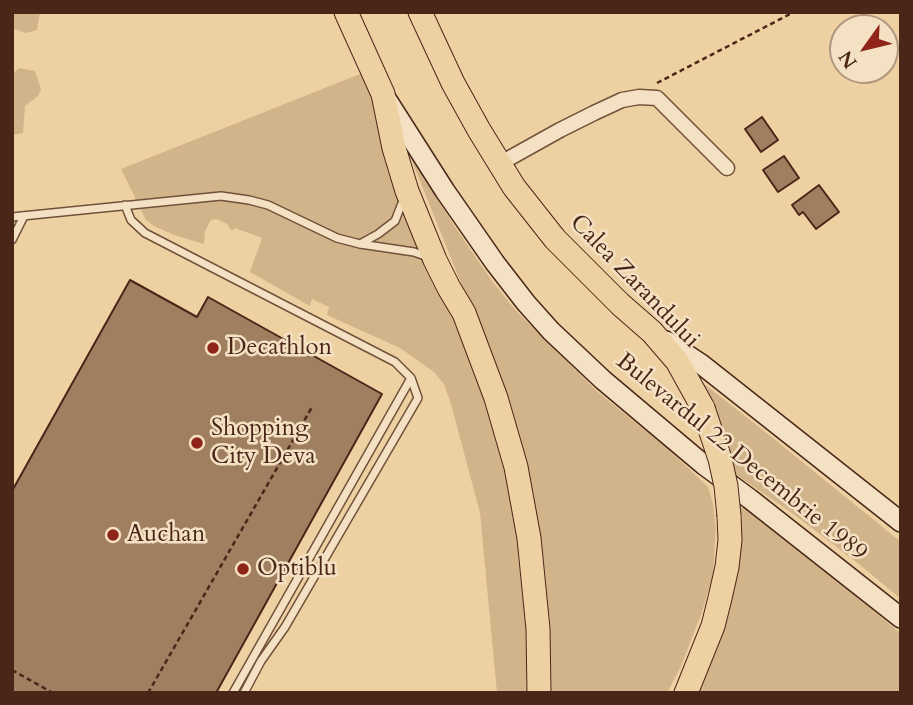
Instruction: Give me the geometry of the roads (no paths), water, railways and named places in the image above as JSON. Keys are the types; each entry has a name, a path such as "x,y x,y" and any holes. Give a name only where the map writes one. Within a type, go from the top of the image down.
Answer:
{"main road":[{"path":"346,12 383,94 394,148 407,191 435,260 464,313 496,398 516,467 529,538 537,616 538,693"},
{"name":"Calea Zarandului","path":"420,12 478,130 530,209 555,239 652,332 677,361 703,408 726,486 730,540 727,567 713,626 686,693"},
{"name":"Bulevardul 22 Decembrie 1989","path":"383,94 488,253 551,331 603,380 704,465 901,618"},
{"name":"Bulevardul 22 Decembrie 1989","path":"652,332 701,365 901,522"}],"street":[{"path":"499,164 559,130 622,100 639,97 657,98 727,168"}],"lane":[{"path":"360,244 395,221 407,191"},
{"path":"12,217 221,196 268,205 337,238 414,252 435,260"},
{"path":"125,205 131,220 145,233 395,362 411,378 418,398 244,693"},
{"path":"12,240 24,216"},
{"path":"233,693 411,378"}],"place":[{"name":"Decathlon","path":"213,348"},
{"name":"Shopping City Deva","path":"197,443"},
{"name":"Auchan","path":"113,535"},
{"name":"Optiblu","path":"243,569"}]}
